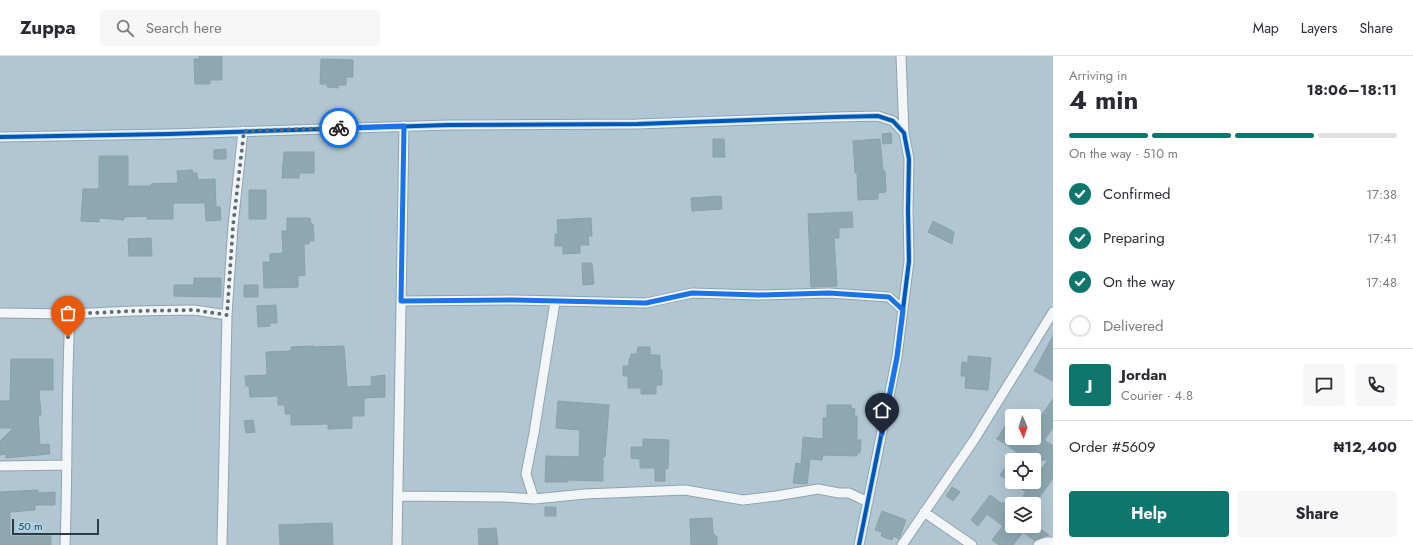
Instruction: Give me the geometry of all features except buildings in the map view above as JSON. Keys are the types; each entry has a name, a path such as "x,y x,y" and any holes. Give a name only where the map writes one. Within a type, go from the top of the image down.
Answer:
{"street":[{"path":"860,545 897,357 909,261 909,159 904,132 901,56"},
{"path":"0,137 404,126 638,124 878,116 893,121 904,132"},
{"path":"397,545 404,126"},
{"path":"222,545 227,315 233,226 244,131"},
{"path":"401,301 514,300 646,303 692,293 759,295 829,293 889,297 903,310"},
{"path":"534,499 526,474 537,418 555,302"},
{"path":"0,313 70,314 194,310 227,315"},
{"path":"902,545 974,440 1053,312"},
{"path":"65,545 67,465 66,413 70,314"},
{"path":"0,466 67,465"},
{"path":"399,496 503,497 534,499 585,494 685,490 743,500 818,489 839,493 849,493 868,502"},
{"path":"924,512 972,545"},
{"path":"1038,545 1046,542 1053,542"}],"cycle path":[{"path":"0,137 170,134 448,125 638,124 878,116 893,121 904,133 909,159 909,261 897,357 859,545"}],"way so far":[{"path":"68,337 70,314 194,310 227,315 233,226 244,131 339,128"}],"route":[{"path":"339,128 404,126 401,301 514,300 646,303 692,293 759,295 829,293 889,297 903,310 897,357 882,434"}]}
